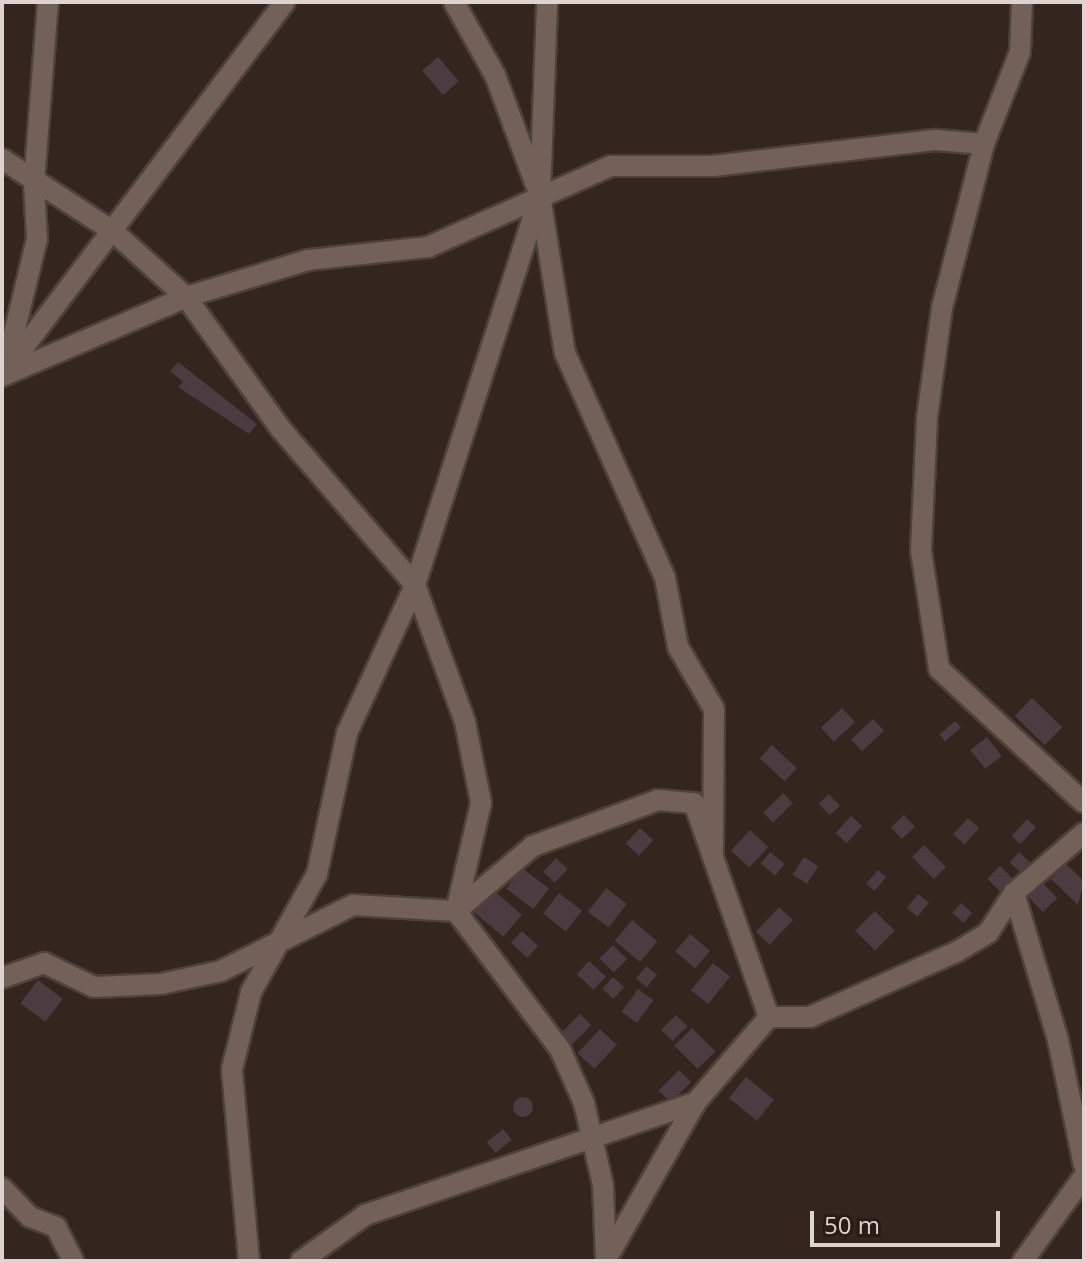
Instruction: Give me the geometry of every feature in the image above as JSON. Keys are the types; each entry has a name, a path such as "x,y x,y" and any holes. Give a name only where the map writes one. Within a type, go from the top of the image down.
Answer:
{"street":[{"path":"2,376 37,239 34,183 48,2"},
{"path":"2,376 114,232 285,2"},
{"path":"249,1261 232,1069 251,992 317,874 347,733 415,585 540,196 495,75 454,2"},
{"path":"547,2 540,196 565,353 665,578 678,647 714,709 713,853"},
{"path":"1022,2 1020,52 984,144 942,308 927,418 921,551 939,669 1084,803"},
{"path":"2,376 186,297 308,260 428,247 611,166 713,166 936,140 984,144"},
{"path":"2,159 34,183 114,232 186,297 280,428 415,585 465,722 481,803 456,911"},
{"path":"2,978 44,963 94,987 161,984 221,971 280,936 353,905 456,911 533,846 658,800 694,803 769,1017"},
{"path":"608,1256 696,1102 769,1017 810,1017 931,965 988,933 1014,893 1084,833"},
{"path":"1014,893 1058,1040 1084,1165"},
{"path":"456,911 560,1049 593,1133 608,1256"},
{"path":"301,1261 365,1215 593,1133 696,1102"},
{"path":"1023,1261 1084,1176"},
{"path":"2,1188 30,1217 56,1227 73,1261"}],"building":[{"path":"438,57 459,81 443,95 422,71"},
{"path":"178,362 257,424 249,434 178,387 183,382 170,371"},
{"path":"1032,698 1062,727 1045,745 1015,716"},
{"path":"842,708 855,722 834,742 821,728"},
{"path":"873,719 884,731 862,751 851,739"},
{"path":"955,721 961,728 945,742 939,735"},
{"path":"987,737 1002,756 985,769 970,750"},
{"path":"772,745 797,768 785,781 760,758"},
{"path":"783,793 793,803 773,823 763,813"},
{"path":"829,794 840,806 830,815 819,804"},
{"path":"904,815 915,827 902,839 891,827"},
{"path":"851,816 862,826 847,843 836,833"},
{"path":"968,818 979,828 964,844 953,834"},
{"path":"1027,819 1036,827 1021,844 1012,836"},
{"path":"640,828 653,840 639,856 626,843"},
{"path":"750,830 768,847 749,868 731,850"},
{"path":"924,845 946,867 934,879 912,857"},
{"path":"770,852 785,864 775,876 761,864"},
{"path":"1019,852 1034,866 1025,877 1009,862"},
{"path":"804,857 818,866 807,884 793,875"},
{"path":"556,858 568,869 555,883 543,872"},
{"path":"1066,864 1084,881 1078,905 1051,879"},
{"path":"1000,866 1016,882 1004,895 987,879"},
{"path":"522,868 549,888 534,909 506,889"},
{"path":"878,870 886,877 874,891 866,884"},
{"path":"1043,883 1057,898 1043,912 1028,897"},
{"path":"489,887 522,915 503,937 470,909"},
{"path":"606,888 627,904 609,928 588,912"},
{"path":"559,893 582,911 566,931 543,913"},
{"path":"918,894 929,903 918,917 907,908"},
{"path":"961,903 972,913 963,923 952,913"},
{"path":"779,907 793,920 770,945 756,932"},
{"path":"875,911 895,931 875,951 855,931"},
{"path":"632,920 657,941 640,962 615,941"},
{"path":"522,931 538,946 527,958 511,943"},
{"path":"690,934 710,951 695,968 675,952"},
{"path":"613,945 627,959 614,973 600,958"},
{"path":"589,961 606,977 594,990 577,974"},
{"path":"713,963 730,977 708,1004 691,990"},
{"path":"646,966 657,975 647,987 636,978"},
{"path":"613,977 624,987 613,999 602,989"},
{"path":"38,980 63,999 45,1022 21,1003"},
{"path":"638,989 653,1000 637,1023 622,1012"},
{"path":"580,1014 591,1025 572,1045 560,1034"},
{"path":"676,1015 687,1026 672,1041 661,1030"},
{"path":"692,1028 715,1051 698,1069 674,1046"},
{"path":"600,1029 617,1045 594,1069 577,1053"},
{"path":"679,1070 691,1082 671,1103 658,1091"},
{"path":"746,1077 774,1100 757,1121 729,1098"},
{"path":"523,1097 530,1100 533,1107 530,1114 523,1117 516,1114 513,1107 516,1100"},
{"path":"503,1129 512,1140 495,1153 487,1142"}]}
